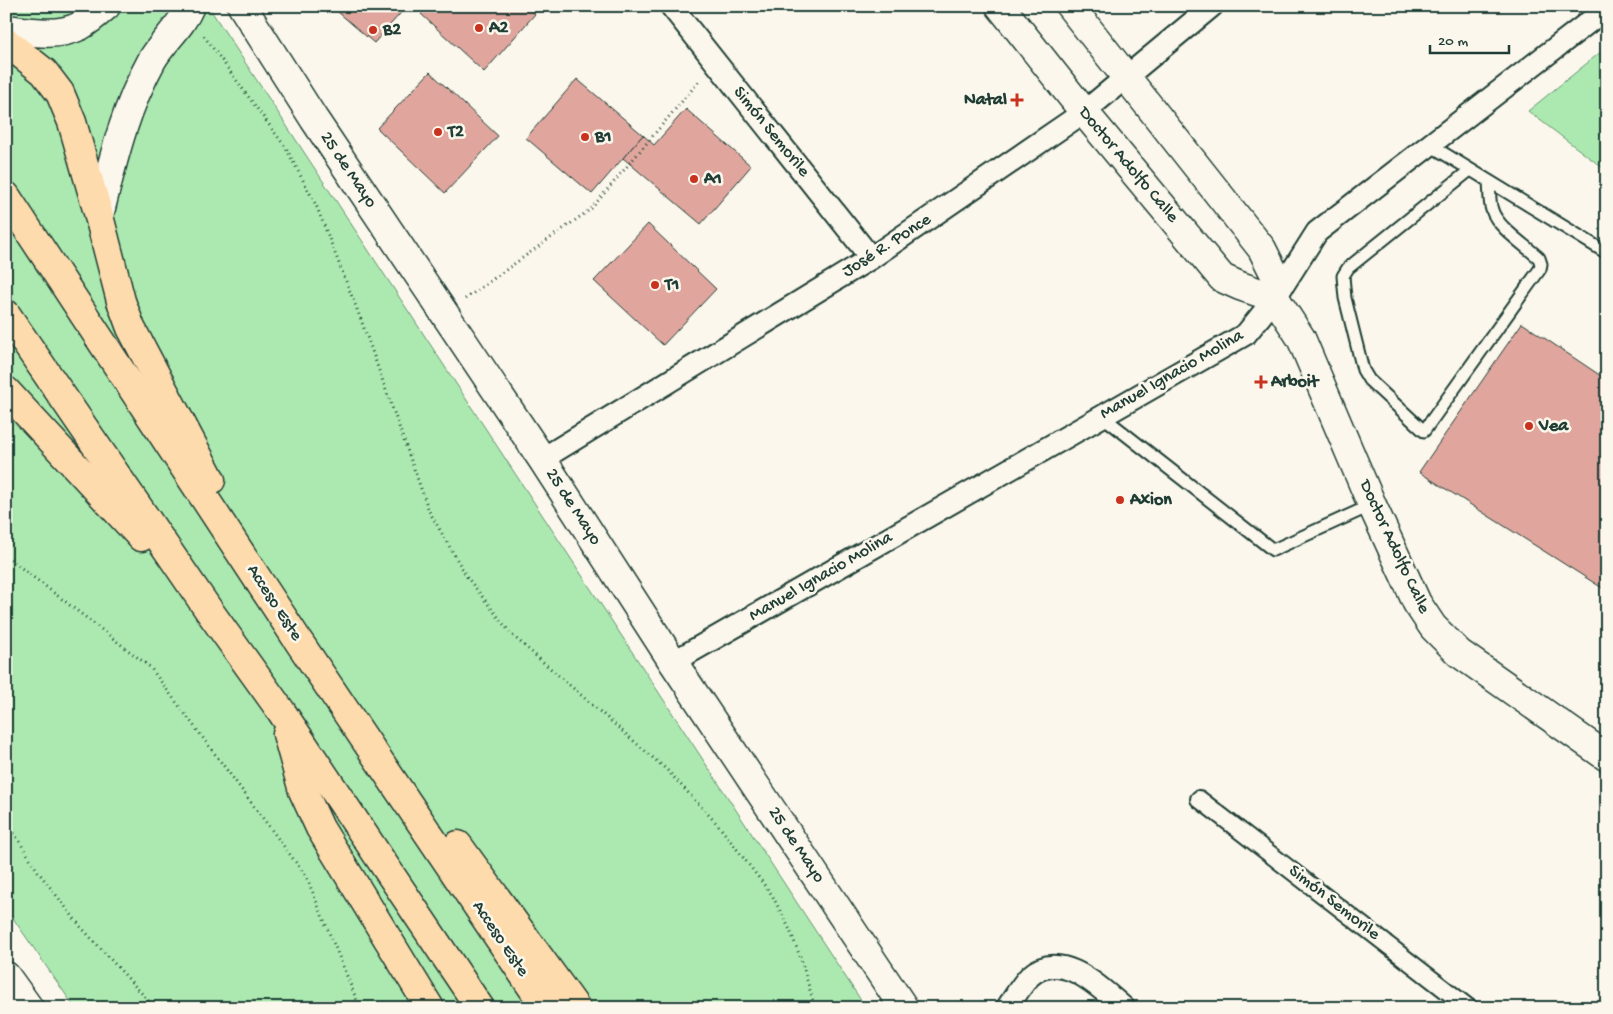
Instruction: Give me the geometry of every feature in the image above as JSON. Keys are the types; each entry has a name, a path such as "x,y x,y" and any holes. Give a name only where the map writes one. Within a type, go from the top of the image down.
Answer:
{"highway":[{"path":"6,42 44,72 60,93 72,122 121,301 131,328 201,459 266,591"},
{"name":"Acceso Este","path":"6,196 299,642 546,1008"},
{"path":"6,314 210,612 281,711 480,1008"},
{"path":"6,391 210,612"},
{"path":"299,642 385,745 576,1008"},
{"path":"281,711 303,792 320,828 430,1008"}],"street":[{"path":"6,29 32,32 65,32 82,25 106,6"},
{"path":"99,216 119,136 131,103 153,58 190,6"},
{"name":"25 de Mayo","path":"242,6 314,119 542,459 673,662 904,1008"},
{"name":"Simón Semorile","path":"671,6 871,258"},
{"name":"Doctor Adolfo Calle","path":"1000,6 1084,112 1222,278 1275,298 1301,338 1372,505 1416,602 1433,626 1459,653 1607,757"},
{"path":"1070,6 1262,250 1276,277 1275,298"},
{"name":"José R. Ponce","path":"542,459 871,258 1084,112 1212,6"},
{"name":"Manuel Ignacio Molina","path":"673,662 1246,334 1275,298 1317,232 1607,8"},
{"name":"Simón Semorile","path":"1199,799 1469,1008"},
{"path":"1006,1008 1030,977 1042,968 1058,966 1074,970 1124,1008"},
{"path":"6,976 28,1008"}],"lane":[{"path":"1430,145 1607,253"},
{"path":"1470,170 1348,268 1343,276 1345,298 1363,370 1369,380 1424,431 1540,269 1539,258 1511,232 1502,227 1497,220 1491,209 1490,182"},
{"path":"1102,416 1273,550 1372,505"}],"path":[{"path":"203,34 286,148 316,204 360,318 429,511 467,577 512,635 667,770 719,826 772,895 793,938 815,1008"},
{"path":"445,314 592,209 715,62"},
{"path":"6,556 150,668 306,876 360,1008"},
{"path":"6,820 39,872 81,928 155,1008"}],"green space":[{"path":"6,6 208,6 866,1008 75,1008 6,908"},
{"path":"1607,47 1607,171 1528,111"}],"building":[{"name":"B2","path":"331,6 407,6 374,43"},
{"name":"A2","path":"427,6 526,6 535,14 484,72 421,14"},
{"name":"T2","path":"430,72 498,136 445,193 377,128"},
{"name":"B1","path":"577,79 643,135 592,194 526,138"},
{"name":"A1","path":"686,109 751,166 701,224 623,158 643,135 654,145"},
{"name":"T1","path":"648,224 716,289 663,345 594,281"},
{"name":"Vea","path":"1522,323 1607,380 1607,591 1419,472"}],"place":[{"name":"A2","path":"479,28"},
{"name":"B2","path":"373,30"},
{"name":"Natal","path":"1017,100"},
{"name":"T2","path":"438,132"},
{"name":"B1","path":"585,137"},
{"name":"A1","path":"694,179"},
{"name":"T1","path":"655,285"},
{"name":"Arboit","path":"1261,382"},
{"name":"Vea","path":"1529,426"},
{"name":"Axion","path":"1120,500"}]}
